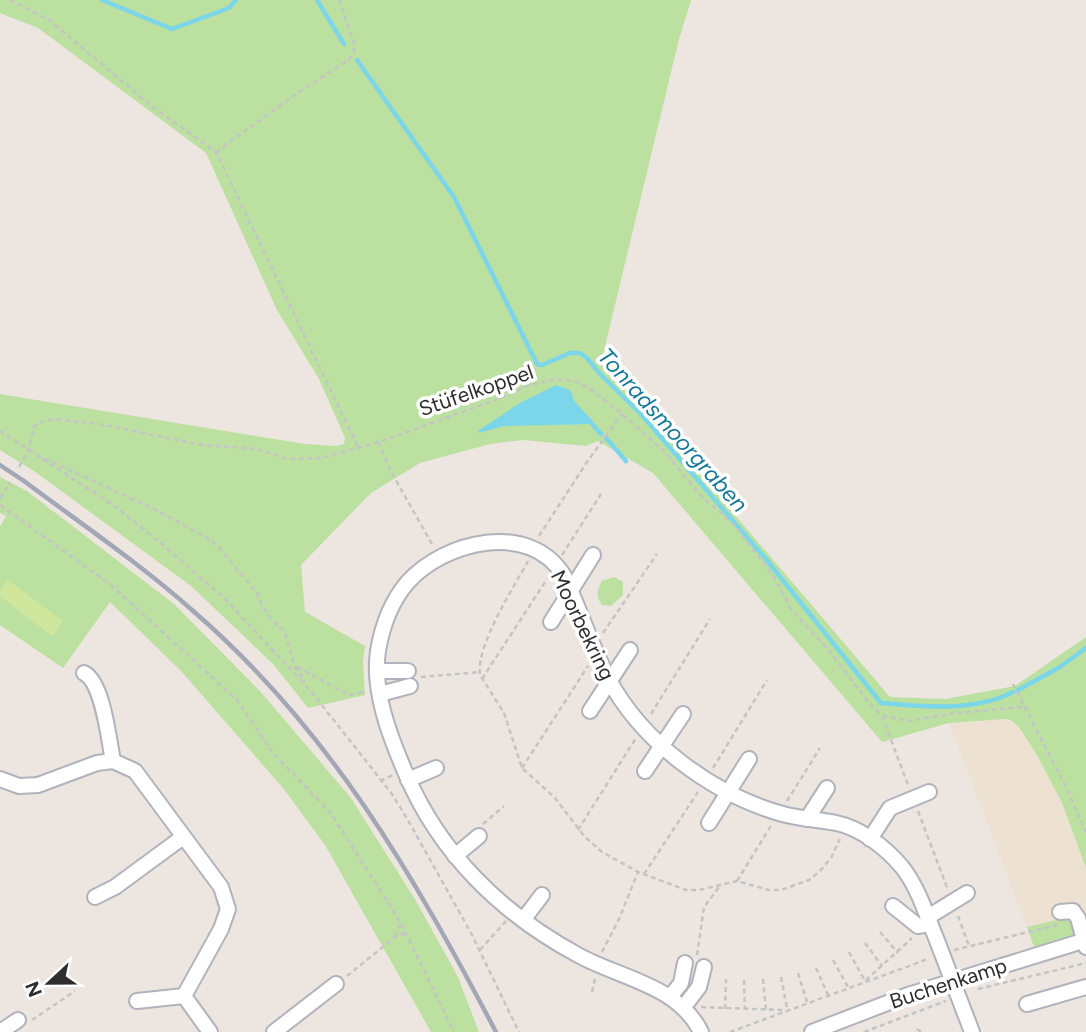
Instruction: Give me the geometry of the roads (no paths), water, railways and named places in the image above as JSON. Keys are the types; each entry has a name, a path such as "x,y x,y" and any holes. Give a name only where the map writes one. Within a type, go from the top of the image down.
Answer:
{"street":[{"name":"Moorbekring","path":"701,1032 685,1010 670,997 564,948 518,917 482,887 455,856 408,780 393,738 377,671 383,629 394,602 409,581 439,558 468,547 490,543 514,543 533,549 556,565 570,590 609,680 633,714 663,745 691,768 729,792 776,813 844,825 870,839 895,860 907,873 972,1032"},
{"path":"551,622 593,555"},
{"path":"590,711 630,650"},
{"path":"377,671 409,679 380,692"},
{"path":"84,673 91,676 98,690 113,761"},
{"path":"645,771 683,714"},
{"path":"709,823 749,759"},
{"path":"0,779 19,786 38,785 97,763 113,761 135,771 221,887 228,909 221,929 184,996"},
{"path":"408,780 436,768"},
{"path":"807,819 827,788"},
{"path":"870,839 890,808 929,792"},
{"path":"455,856 479,836"},
{"path":"95,897 115,887 183,837"},
{"path":"893,906 910,922 927,922 968,893"},
{"path":"518,917 542,895"},
{"path":"1058,918 1073,911 1086,943"},
{"name":"Buchenkamp","path":"812,1032 908,995 1086,943"},
{"path":"670,997 681,983 685,963"},
{"path":"685,1010 699,987 704,967"},
{"path":"274,1032 336,984"},
{"path":"1027,1004 1086,987"},
{"path":"137,1002 184,996"},
{"path":"184,996 211,1032"},
{"path":"0,1032 21,1022"}],"water":[{"path":"556,385 570,390 575,402 593,421 592,424 504,426 479,433 478,431 518,404"}],"waterway":[{"path":"102,0 172,29 229,8 236,0"},
{"name":"Tonradsmoorgraben","path":"317,0 344,44"},
{"name":"Tonradsmoorgraben","path":"357,60 454,197 537,364 542,365 570,353 580,353 587,358 640,413 765,558 881,703 931,707 965,705 982,703 1013,692"},
{"path":"592,424 601,434"},
{"path":"606,438 626,461"},
{"name":"Tonradsmoorgraben","path":"1018,690 1060,667 1086,648"}],"railway":[{"path":"0,465 172,593 241,656 286,704 327,754 399,860 433,916 496,1032"}]}
